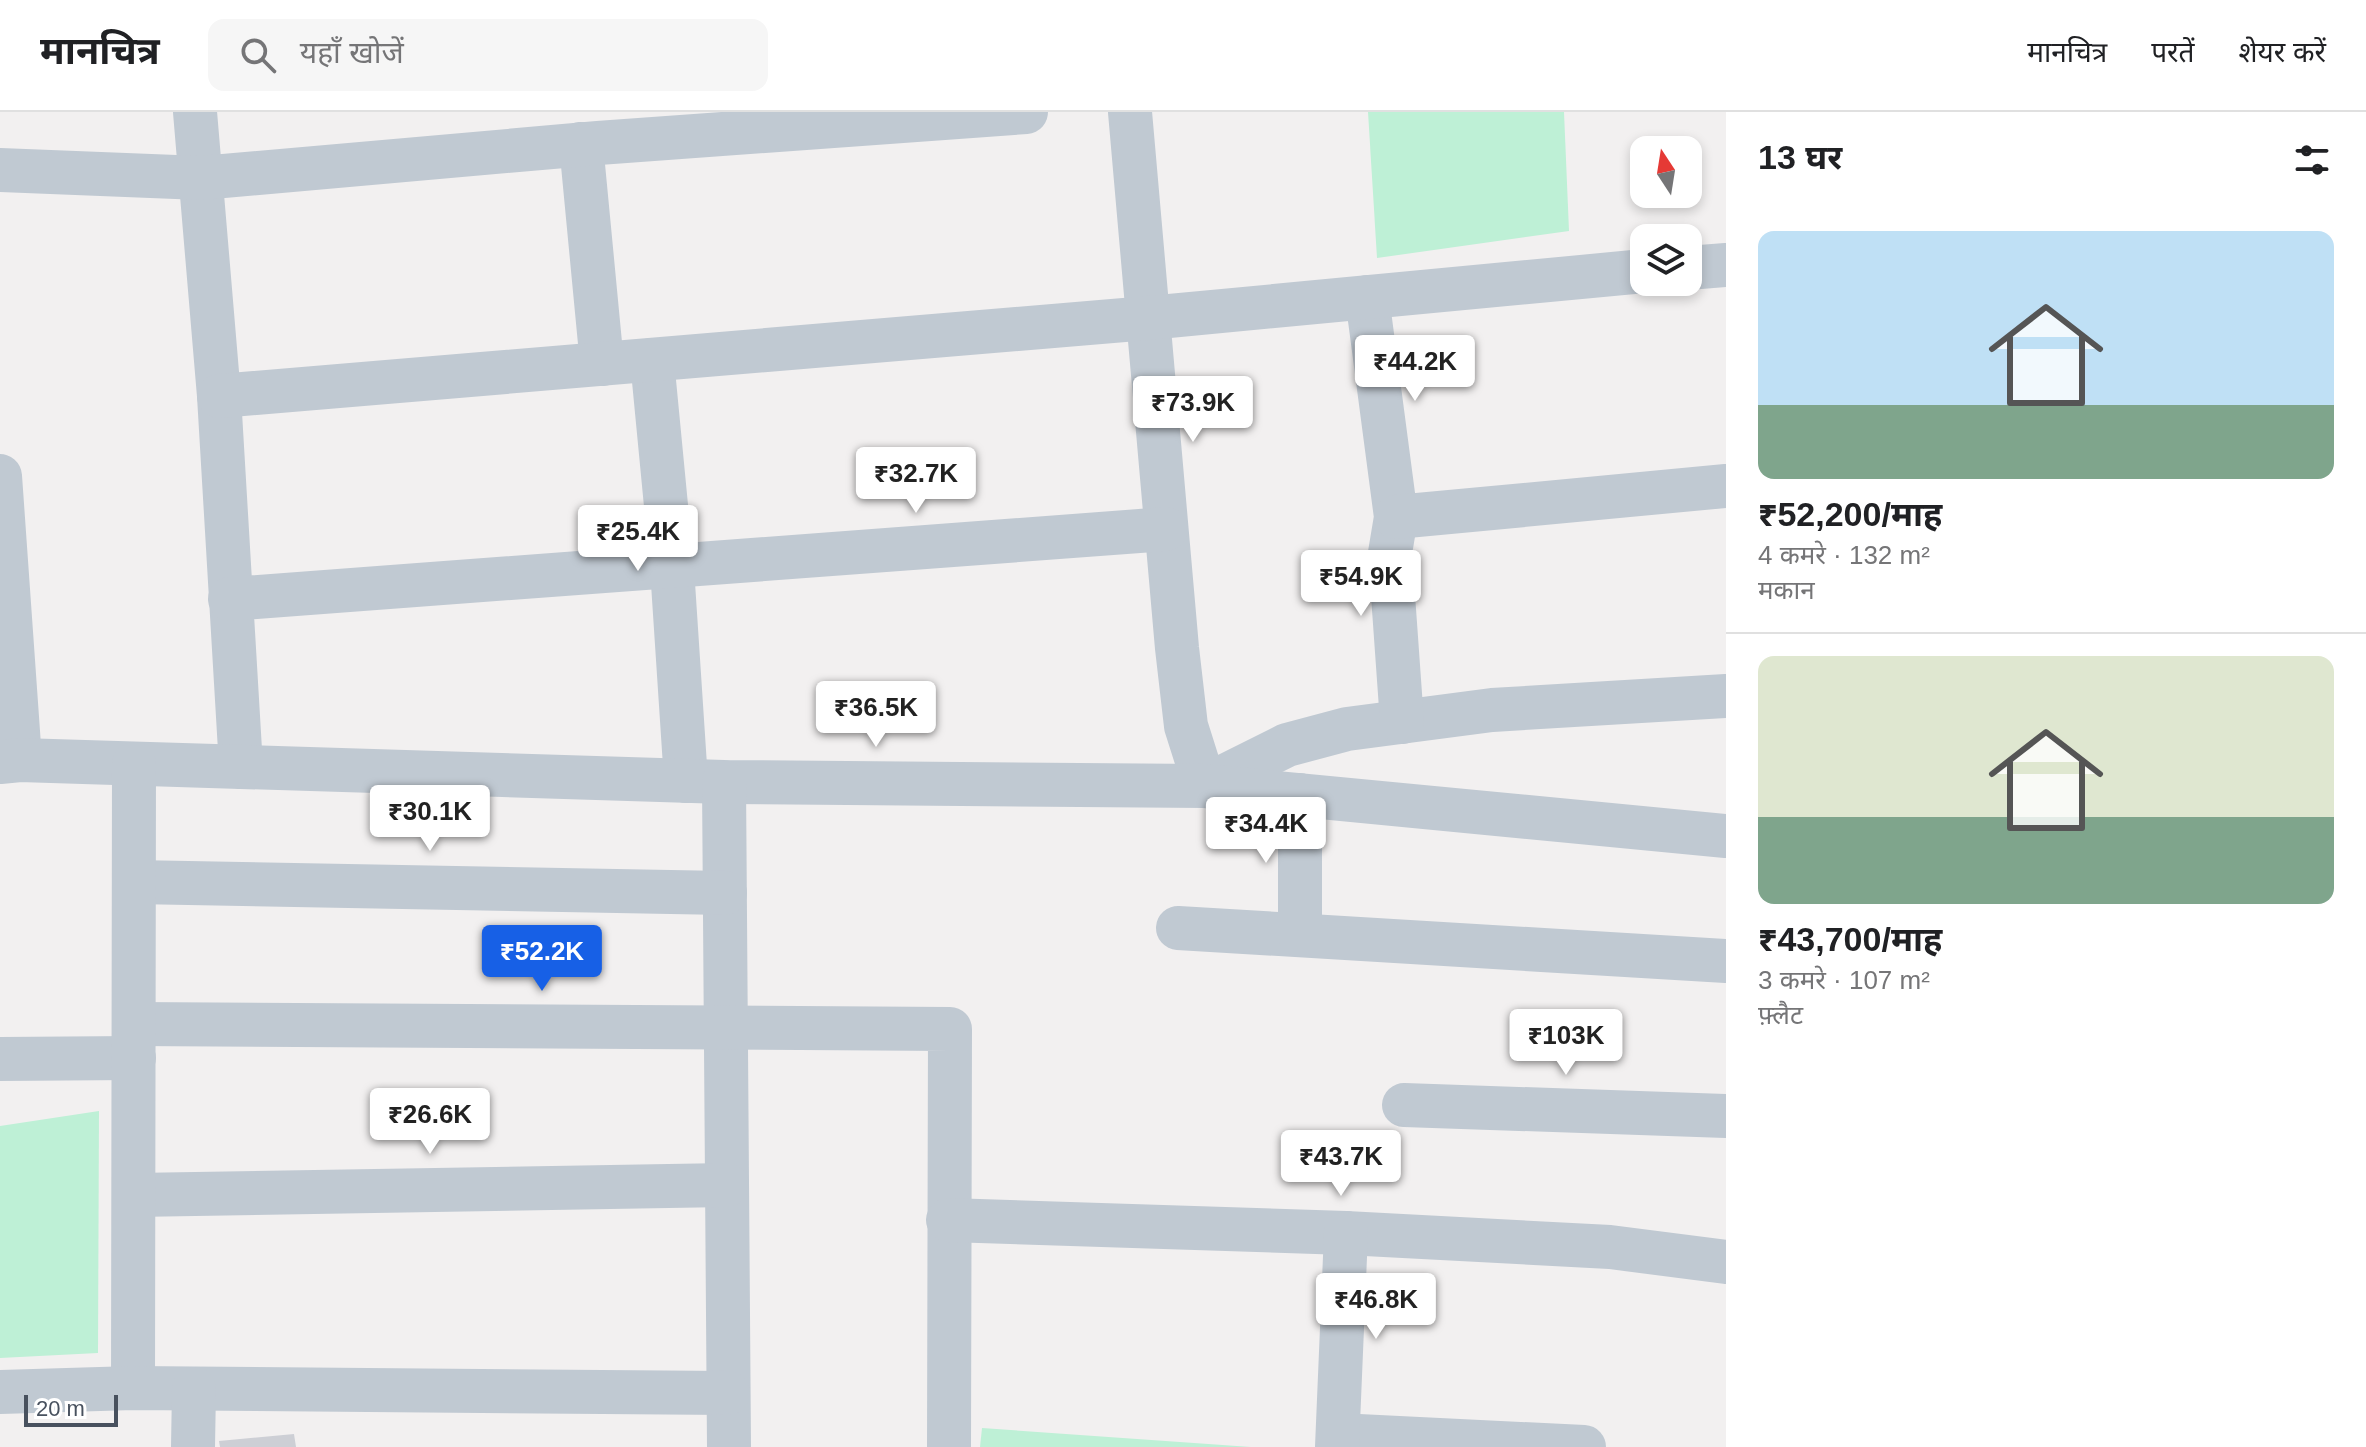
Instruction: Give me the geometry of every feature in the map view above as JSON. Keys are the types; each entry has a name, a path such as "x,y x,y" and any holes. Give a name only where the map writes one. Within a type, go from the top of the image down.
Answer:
{"street":[{"path":"195,112 219,396 241,767"},
{"path":"0,170 201,178 591,133 1026,112"},
{"path":"1130,112 1186,726 1205,786"},
{"path":"591,133 602,364"},
{"path":"1702,267 1726,265"},
{"path":"219,396 1148,318 1630,272"},
{"path":"1367,297 1396,517 1390,553 1402,722"},
{"path":"652,360 672,568 725,893 729,1447"},
{"path":"0,476 10,761 705,781 1205,786 1726,836"},
{"path":"1396,517 1726,486"},
{"path":"230,599 1166,529"},
{"path":"1205,786 1287,745 1347,729 1492,710 1726,696"},
{"path":"133,1388 134,764"},
{"path":"1300,795 1300,935"},
{"path":"134,882 725,893"},
{"path":"1178,928 1726,961"},
{"path":"0,1059 134,1041 725,1028 950,1029 949,1447"},
{"path":"1404,1105 1726,1116"},
{"path":"134,1195 727,1185"},
{"path":"948,1220 1346,1233 1610,1247 1726,1262"},
{"path":"1346,1233 1338,1441 1584,1447"},
{"path":"0,1392 133,1388 728,1393"},
{"path":"193,1447 194,1389"}],"green space":[{"path":"1368,112 1564,112 1569,231 1377,258"},
{"path":"99,1111 98,1353 0,1358 0,1126"},
{"path":"982,1428 1251,1447 980,1447"}],"building":[{"path":"294,1434 296,1447 220,1447 219,1441"}]}
